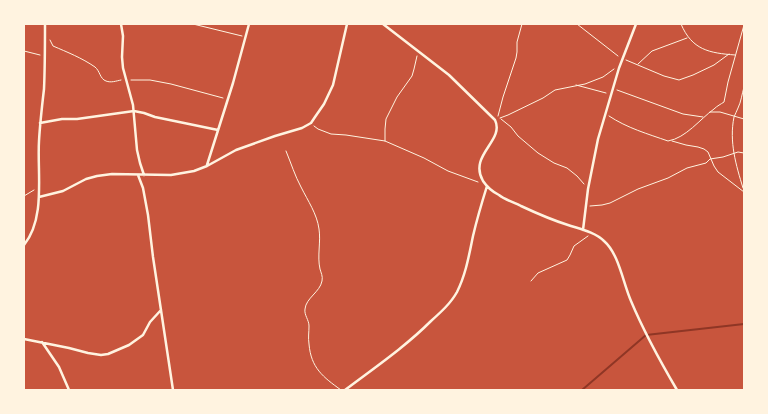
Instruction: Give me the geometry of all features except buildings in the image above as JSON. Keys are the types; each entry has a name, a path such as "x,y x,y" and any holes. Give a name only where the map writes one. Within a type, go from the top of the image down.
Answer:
{"street":[{"path":"24,245 32,230 36,217 39,197 38,143 44,90 45,24"},
{"path":"121,24 123,36 123,68 133,105 137,150 144,175"},
{"path":"207,166 234,83 249,24"},
{"path":"39,197 63,191 86,179 97,176 112,174 171,175 194,171 207,166 236,150 302,128 311,123 324,104 333,86 347,24"},
{"path":"383,24 449,75 495,120 498,125 496,136 480,161 480,171 486,185 499,196 553,220 592,233 604,240 618,262 630,300 646,335 677,390"},
{"path":"583,230 588,189 598,139 622,60 636,24"},
{"path":"40,123 134,111 155,117 218,130"},
{"path":"138,175 143,188 148,215 173,390"},
{"path":"345,390 397,351 446,308 462,281 468,262 486,185"},
{"path":"24,340 42,342 88,353 101,355 108,354 129,345 143,335 148,325 162,310"},
{"path":"42,342 59,367 69,390"}],"path":[{"path":"193,24 246,37"},
{"path":"522,24 517,42 516,58 503,97 498,118 500,118 538,153 551,162 567,168 577,176 588,189"},
{"path":"577,24 594,36 622,60 679,80 714,65 729,54"},
{"path":"681,24 684,32 700,48 721,54 736,55"},
{"path":"671,141 690,130 724,102 744,25"},
{"path":"49,37 53,46 96,67 103,80 107,82 150,80 228,99"},
{"path":"638,65 652,51 688,37"},
{"path":"24,51 45,56"},
{"path":"385,141 386,119 397,97 412,76 418,51"},
{"path":"500,118 543,98 556,90 585,84 603,76 612,71 622,60"},
{"path":"576,85 612,94"},
{"path":"743,192 733,153 732,141 734,117 744,87"},
{"path":"613,89 683,114 704,117"},
{"path":"710,112 720,112 744,120"},
{"path":"605,114 617,122 668,141 704,149 708,152 710,159 718,172 743,192"},
{"path":"311,123 318,129 331,134 385,141 424,158 448,171 486,185"},
{"path":"286,151 297,180 314,213 319,231 319,262 322,282 316,294 307,303 305,308 305,314 309,323 308,334 310,353 313,363 318,371 341,390"},
{"path":"586,206 610,203 638,189 668,178 687,168 706,163 710,159 723,157 738,152 744,153"},
{"path":"24,196 39,187"},
{"path":"531,281 538,273 567,260 574,246 592,233"}],"waterway":[{"path":"582,390 646,335 744,324"}]}
